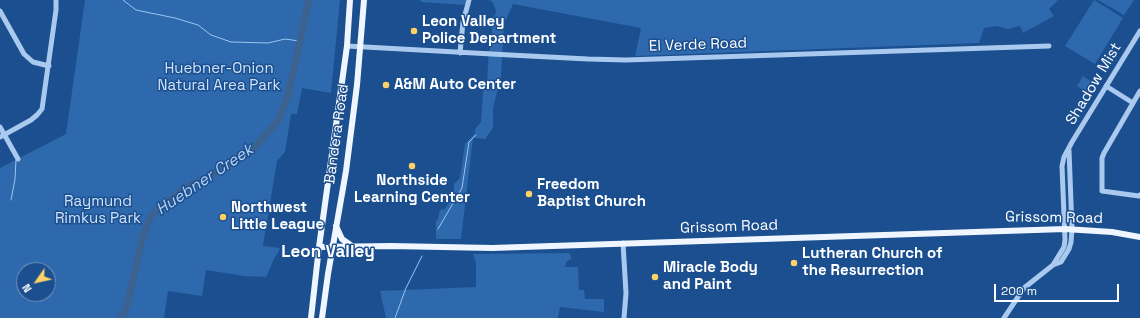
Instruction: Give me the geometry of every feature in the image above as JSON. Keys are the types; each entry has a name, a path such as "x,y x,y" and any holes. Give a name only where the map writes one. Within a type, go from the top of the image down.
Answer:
{"main road":[{"name":"Bandera Road","path":"311,318 319,247 347,46 350,0"},
{"name":"Bandera Road","path":"322,318 332,247 346,171 361,46 364,0"},
{"path":"336,226 342,239 354,247"},
{"name":"Grissom Road","path":"319,247 488,248 1065,229 1112,232 1140,237"}],"street":[{"path":"2,136 31,120 42,110 49,66 56,0"},
{"path":"460,53 462,22 469,0"},
{"path":"0,11 24,54 33,62 49,66"},
{"name":"Shadow Mist","path":"1053,265 1064,247 1065,240 1062,166 1064,157 1140,31"},
{"name":"El Verde Road","path":"347,46 460,53 626,60 1049,46"},
{"path":"1106,86 1133,103"},
{"path":"1140,91 1102,158 1102,191 1140,196"},
{"path":"0,127 2,136 18,158"},
{"name":"Shadow Mist","path":"1004,318 1024,288 1053,265 1061,262 1069,250 1072,229 1069,150"},
{"path":"623,243 626,293 624,318"}],"green space":[{"path":"85,0 340,0 331,93 302,88 297,114 291,114 285,152 277,161 263,246 280,248 266,277 244,276 206,270 202,296 168,291 164,318 0,318 0,168 66,134"},
{"path":"421,0 466,0 466,5 420,2"},
{"path":"486,0 1058,0 1049,9 1054,16 1023,33 1020,26 1008,29 997,26 984,28 979,43 635,56 641,28 513,4 504,24 501,76 493,108 493,128 485,139 473,138 461,239 436,239 436,221 440,210 445,209 454,195 454,184 460,178 465,144 475,133 475,129 481,122 483,93 487,80 489,51 492,44 492,24 496,11 492,1"},
{"path":"1094,0 1123,18 1095,64 1065,46"},
{"path":"1098,0 1134,0 1124,15"},
{"path":"1083,76 1092,82 1086,92 1077,86"},
{"path":"569,253 571,259 566,262 565,267 578,267 579,290 584,290 585,299 604,299 604,312 560,307 558,318 386,318 380,291 476,287 476,263 473,254"}],"waterway":[{"path":"123,0 136,10 175,18 198,25 211,35 231,42 268,43 285,39 299,41"},
{"name":"Huebner Creek","path":"121,318 128,303 142,239 150,218 159,208 188,187 237,161 250,152 278,121 288,96 309,0"},
{"path":"438,229 462,188 469,142 476,135"},
{"path":"11,200 15,179 16,160"},
{"path":"395,318 406,288 422,256"}],"place":[{"name":"Leon Valley Police Department","path":"414,31"},
{"name":"A&M Auto Center","path":"386,85"},
{"name":"Northside Learning Center","path":"412,166"},
{"name":"Freedom Baptist Church","path":"529,194"},
{"name":"Northwest Little League","path":"223,217"},
{"name":"Lutheran Church of the Resurrection","path":"794,263"},
{"name":"Miracle Body and Paint","path":"655,277"}],"district":[{"name":"Leon Valley","path":"328,252"}],"park label":[{"name":"Huebner-Onion Natural Area Park","path":"219,78"},
{"name":"Raymund Rimkus Park","path":"98,210"}]}
